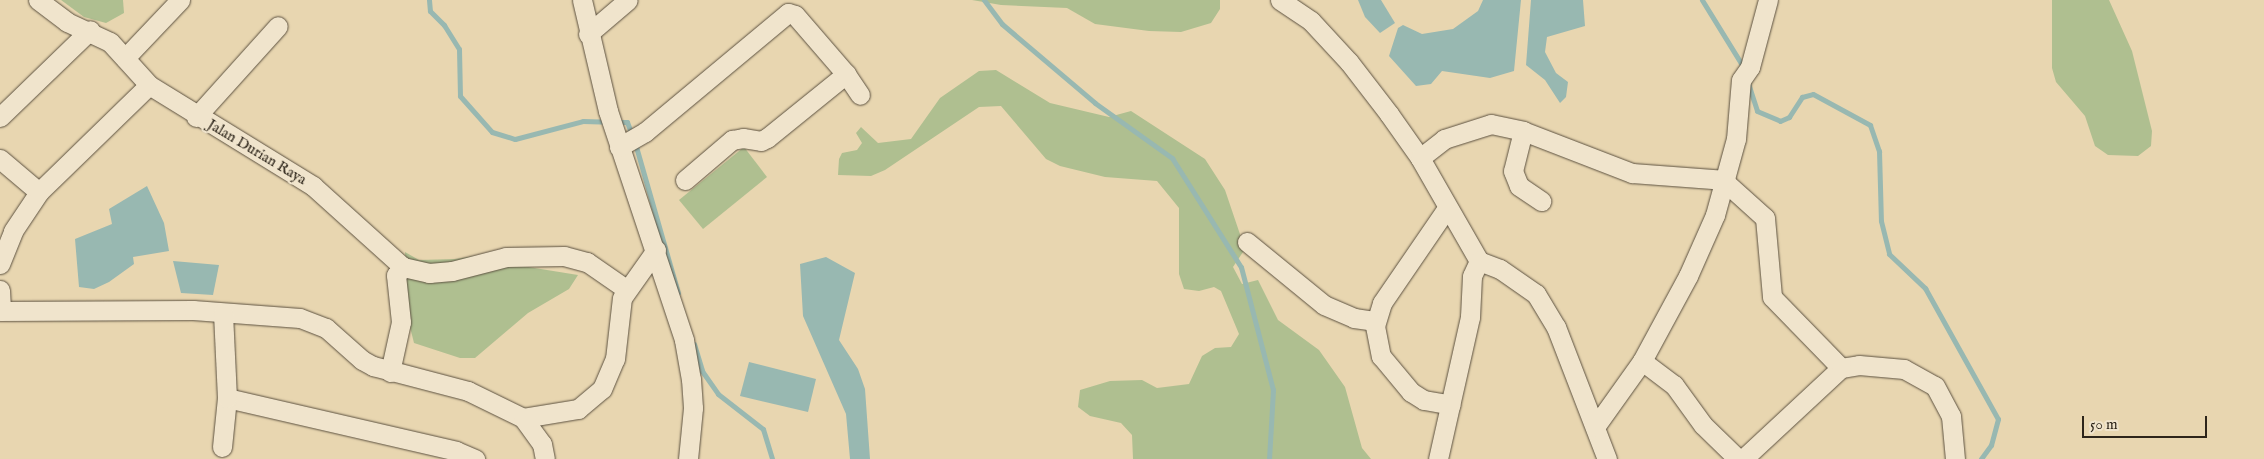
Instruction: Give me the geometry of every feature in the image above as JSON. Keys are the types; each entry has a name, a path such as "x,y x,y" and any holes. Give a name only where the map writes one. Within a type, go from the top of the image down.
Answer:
{"street":[{"path":"125,58 180,0"},
{"path":"582,0 588,34 608,111 614,129 631,140 656,250 684,340 692,379 691,440 688,459"},
{"path":"588,34 628,0"},
{"path":"1280,0 1302,12 1349,62 1420,158 1447,208 1479,260 1500,269 1524,284 1536,294 1549,312 1607,459"},
{"path":"1595,427 1642,361 1688,276 1726,181 1736,139 1746,74 1768,0"},
{"name":"Jalan Durian Raya","path":"48,3 67,22 90,30 110,42 149,85 196,116 222,128 313,186 403,267"},
{"path":"631,140 783,14 795,15 846,74 860,95"},
{"path":"196,116 278,26"},
{"path":"0,117 90,30"},
{"path":"685,180 732,140 743,138 761,141 767,138 846,74"},
{"path":"0,264 12,231 39,192 149,85"},
{"path":"1420,158 1444,140 1468,129 1491,124 1523,130 1632,173 1726,181 1765,218 1772,298 1841,368"},
{"path":"1523,130 1513,171 1520,186 1541,201"},
{"path":"0,159 39,192"},
{"path":"1447,208 1382,303 1376,321 1376,337 1381,356 1411,392 1424,400 1451,405"},
{"path":"1247,242 1324,305 1354,318 1376,321"},
{"path":"524,418 578,409 602,389 615,359 618,314 626,289 656,250"},
{"path":"390,372 401,322 395,282 403,267 429,273 452,271 506,257 564,256 587,262 626,289"},
{"path":"1438,459 1470,316 1472,276 1479,260"},
{"path":"0,290 0,311 223,313 280,316 314,322 362,360 390,372 468,391 524,418 542,444 545,459"},
{"path":"222,447 227,398 223,313"},
{"path":"1642,361 1674,385 1703,425 1738,459"},
{"path":"1743,459 1841,368 1885,366 1916,373 1930,382 1941,393 1951,416 1955,459"},
{"path":"227,398 456,451 475,459"}],"green space":[{"path":"61,0 123,0 124,13 106,23 84,17"},
{"path":"972,0 1220,0 1220,9 1211,23 1181,32 1149,31 1095,24 1067,8 1001,5"},
{"path":"2052,0 2109,0 2132,51 2152,131 2151,146 2138,156 2108,155 2095,146 2085,116 2056,82 2052,68"},
{"path":"996,70 1050,103 1109,117 1131,111 1205,159 1225,190 1245,249 1233,267 1242,284 1258,280 1278,320 1319,350 1345,387 1362,448 1371,459 1133,459 1132,435 1121,423 1090,416 1078,407 1080,390 1110,381 1142,380 1157,388 1189,384 1202,356 1215,348 1231,347 1239,334 1221,291 1214,287 1199,291 1184,289 1179,274 1179,208 1157,181 1105,177 1060,166 1046,159 1001,106 979,107 885,170 871,176 838,175 839,159 842,153 857,150 862,143 856,133 861,127 878,143 911,139 940,98 979,71"},
{"path":"744,147 767,177 703,229 679,200"},
{"path":"405,252 419,260 455,259 501,252 516,265 578,275 569,289 528,313 475,358 460,358 414,343 408,319"}],"water":[{"path":"1358,0 1381,0 1395,23 1380,33 1365,17"},
{"path":"1483,0 1521,0 1514,71 1490,78 1442,71 1431,84 1416,86 1389,56 1398,28 1403,25 1422,34 1453,29 1478,11"},
{"path":"1531,0 1583,0 1585,26 1547,37 1545,52 1556,73 1568,82 1566,97 1560,103 1545,80 1526,65"},
{"path":"147,186 164,223 169,251 133,257 134,264 109,282 94,289 79,287 75,239 112,224 109,209"},
{"path":"826,257 855,273 839,340 858,369 865,389 870,459 850,459 846,414 803,316 800,264"},
{"path":"173,261 219,265 213,295 181,293"},
{"path":"749,362 816,379 808,412 740,396"}],"waterway":[{"path":"429,0 430,11 444,25 459,49 460,96 492,132 515,139 583,121 608,122"},
{"path":"984,0 1002,24 1095,103 1172,158 1241,267 1273,390 1269,459"},
{"path":"1702,0 1744,68"},
{"path":"1748,83 1757,111 1780,121 1789,117 1802,97 1813,94 1870,125 1879,151 1881,221 1889,254 1925,288 1998,419 1991,445 1981,459"},
{"path":"617,122 627,122 632,135"},
{"path":"635,143 678,293"},
{"path":"694,344 702,371 718,394 763,429 772,459"}]}
